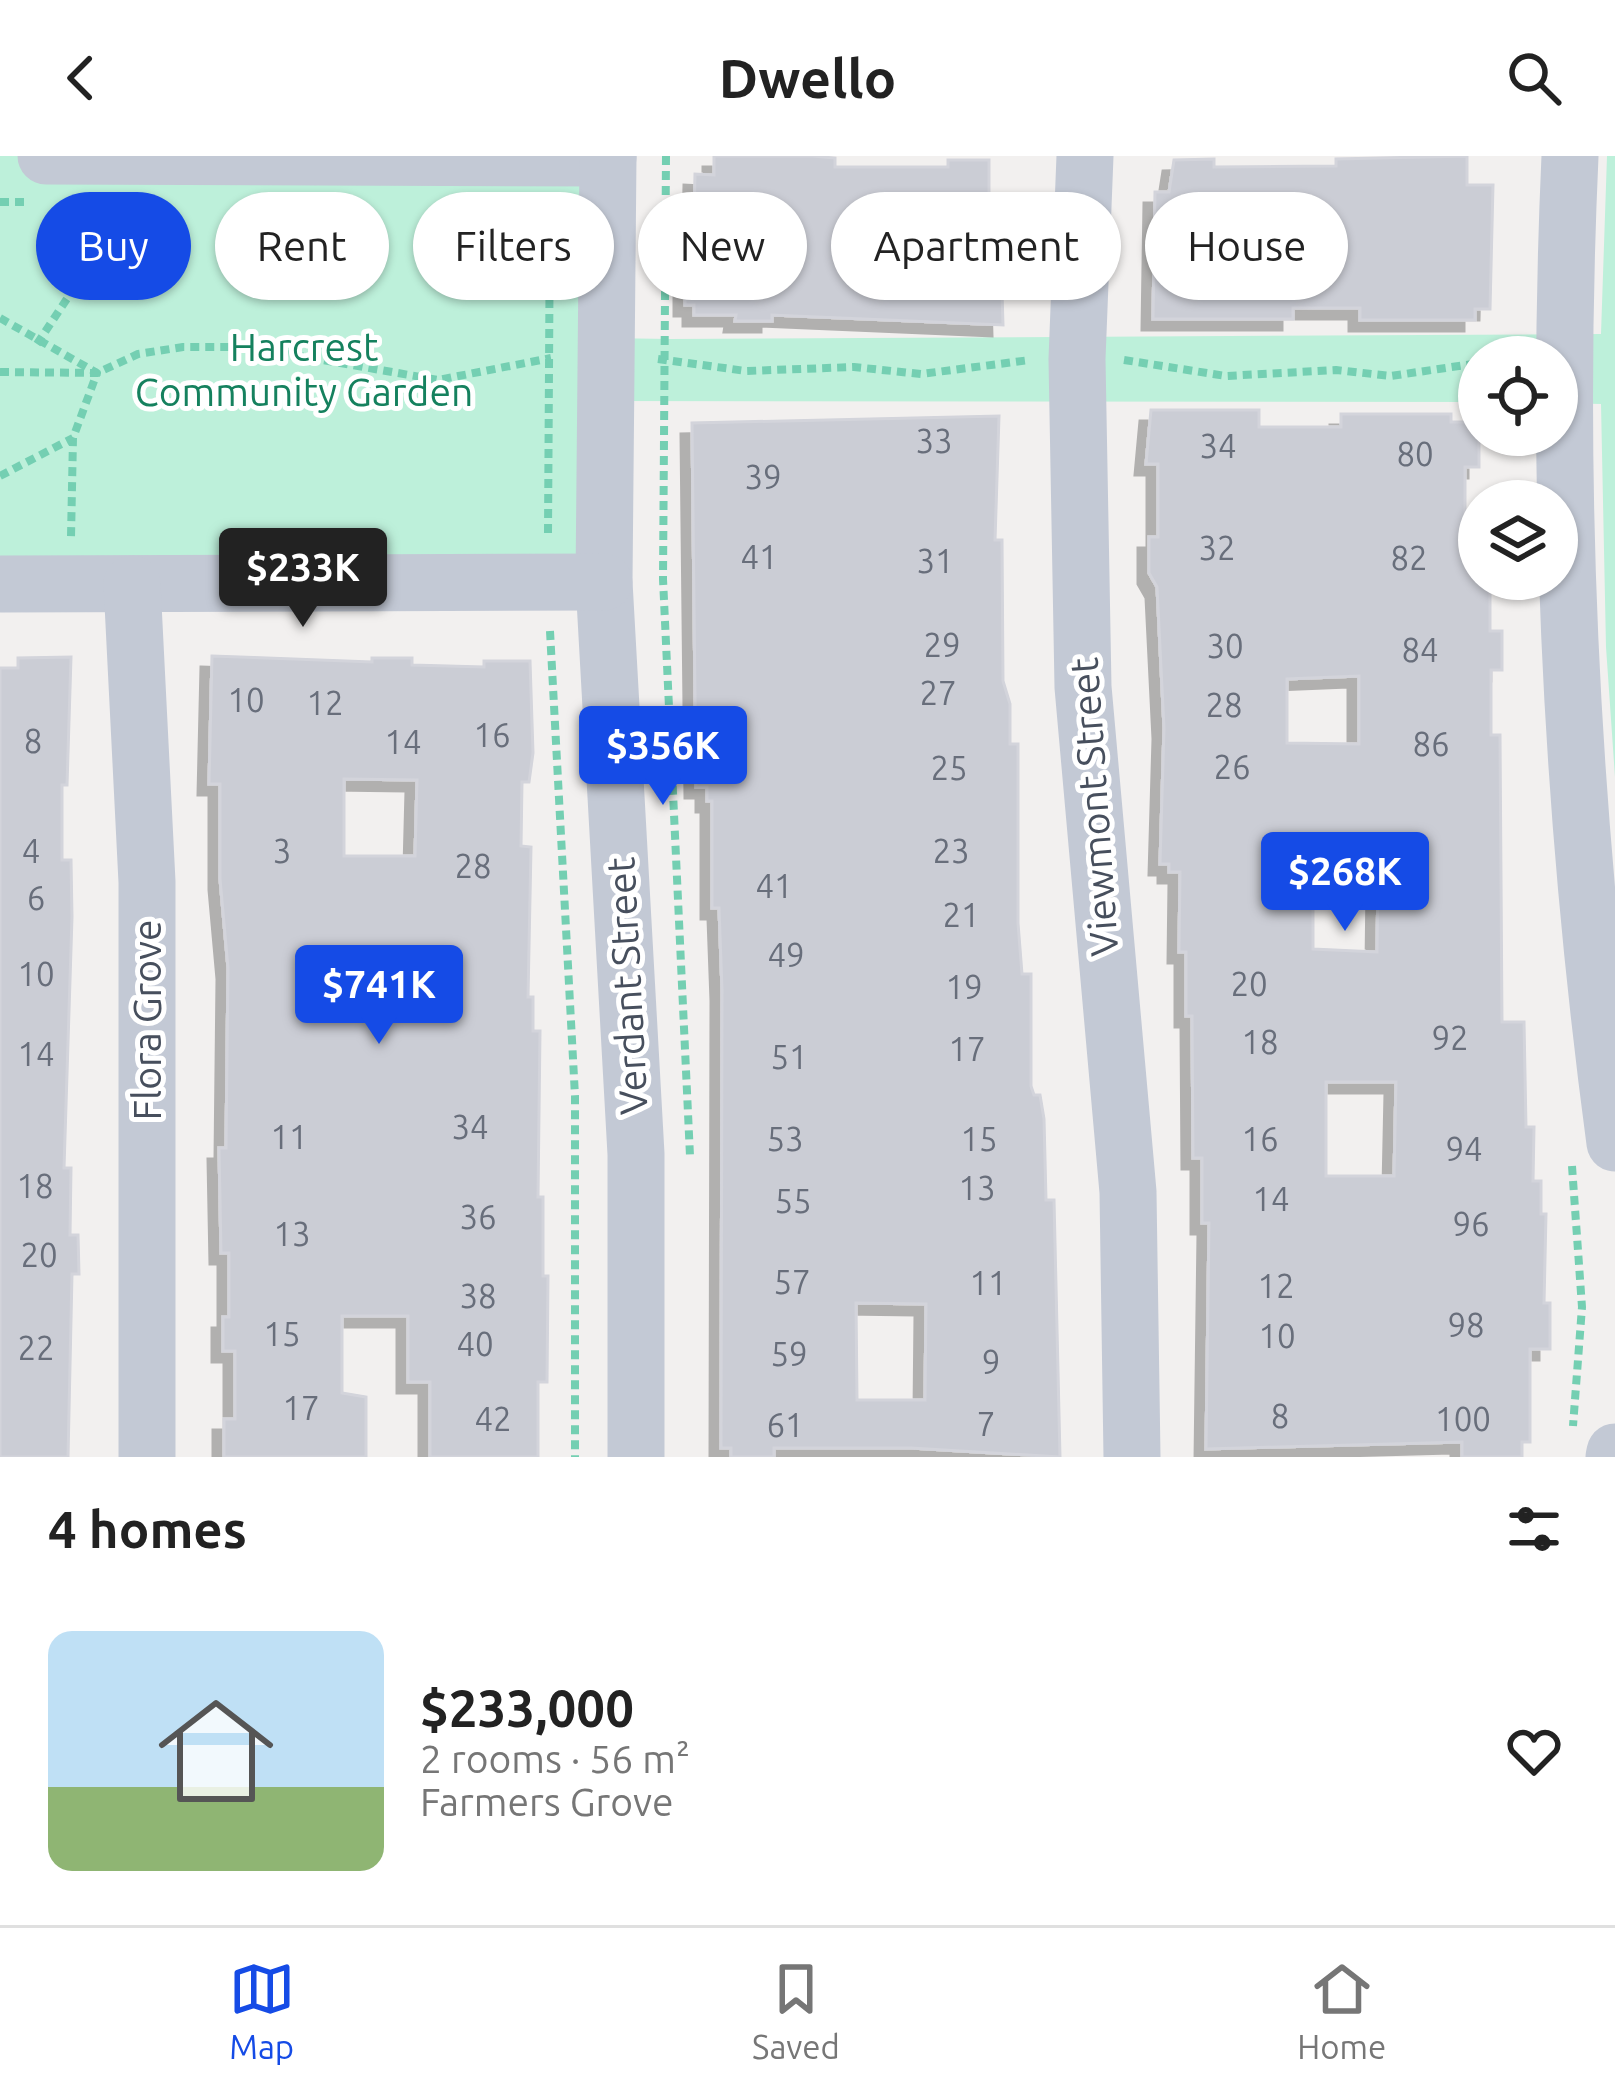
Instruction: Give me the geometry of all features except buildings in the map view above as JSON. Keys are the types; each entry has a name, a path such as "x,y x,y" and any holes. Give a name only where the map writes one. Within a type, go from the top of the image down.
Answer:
{"street":[{"path":"46,156 608,157"},
{"name":"Viewmont Street","path":"1085,156 1077,359 1083,687 1128,1192 1132,1457"},
{"path":"1570,156 1565,358 1568,622 1586,906 1615,1143"},
{"path":"1607,156 1602,514 1615,782"},
{"name":"Verdant Street","path":"608,157 604,582 636,1154 636,1457"},
{"path":"0,584 604,582"},
{"name":"Flora Grove","path":"132,584 147,881 147,1457"}],"path":[{"path":"666,156 663,579 688,1023 690,1162"},
{"path":"37,344 66,300"},
{"path":"548,300 548,539"},
{"path":"0,319 37,344 98,374"},
{"path":"0,372 98,374 138,354 183,347 248,347 438,380 547,358"},
{"path":"662,358 746,371 854,367 921,374 1046,360"},
{"path":"1108,360 1226,376 1336,370 1405,376 1458,367"},
{"path":"71,538 73,438 98,374"},
{"path":"0,476 73,438"},
{"path":"526,629 550,629 575,1096 575,1457"}],"green space":[{"name":"Harcrest Community Garden","path":"0,156 608,158 607,192 413,192 413,300 606,300 605,338 670,339 1601,334 1607,156 1615,156 1615,777 1606,647 1601,404 1578,403 1578,336 1458,336 1458,402 605,401 604,582 0,584"}]}
